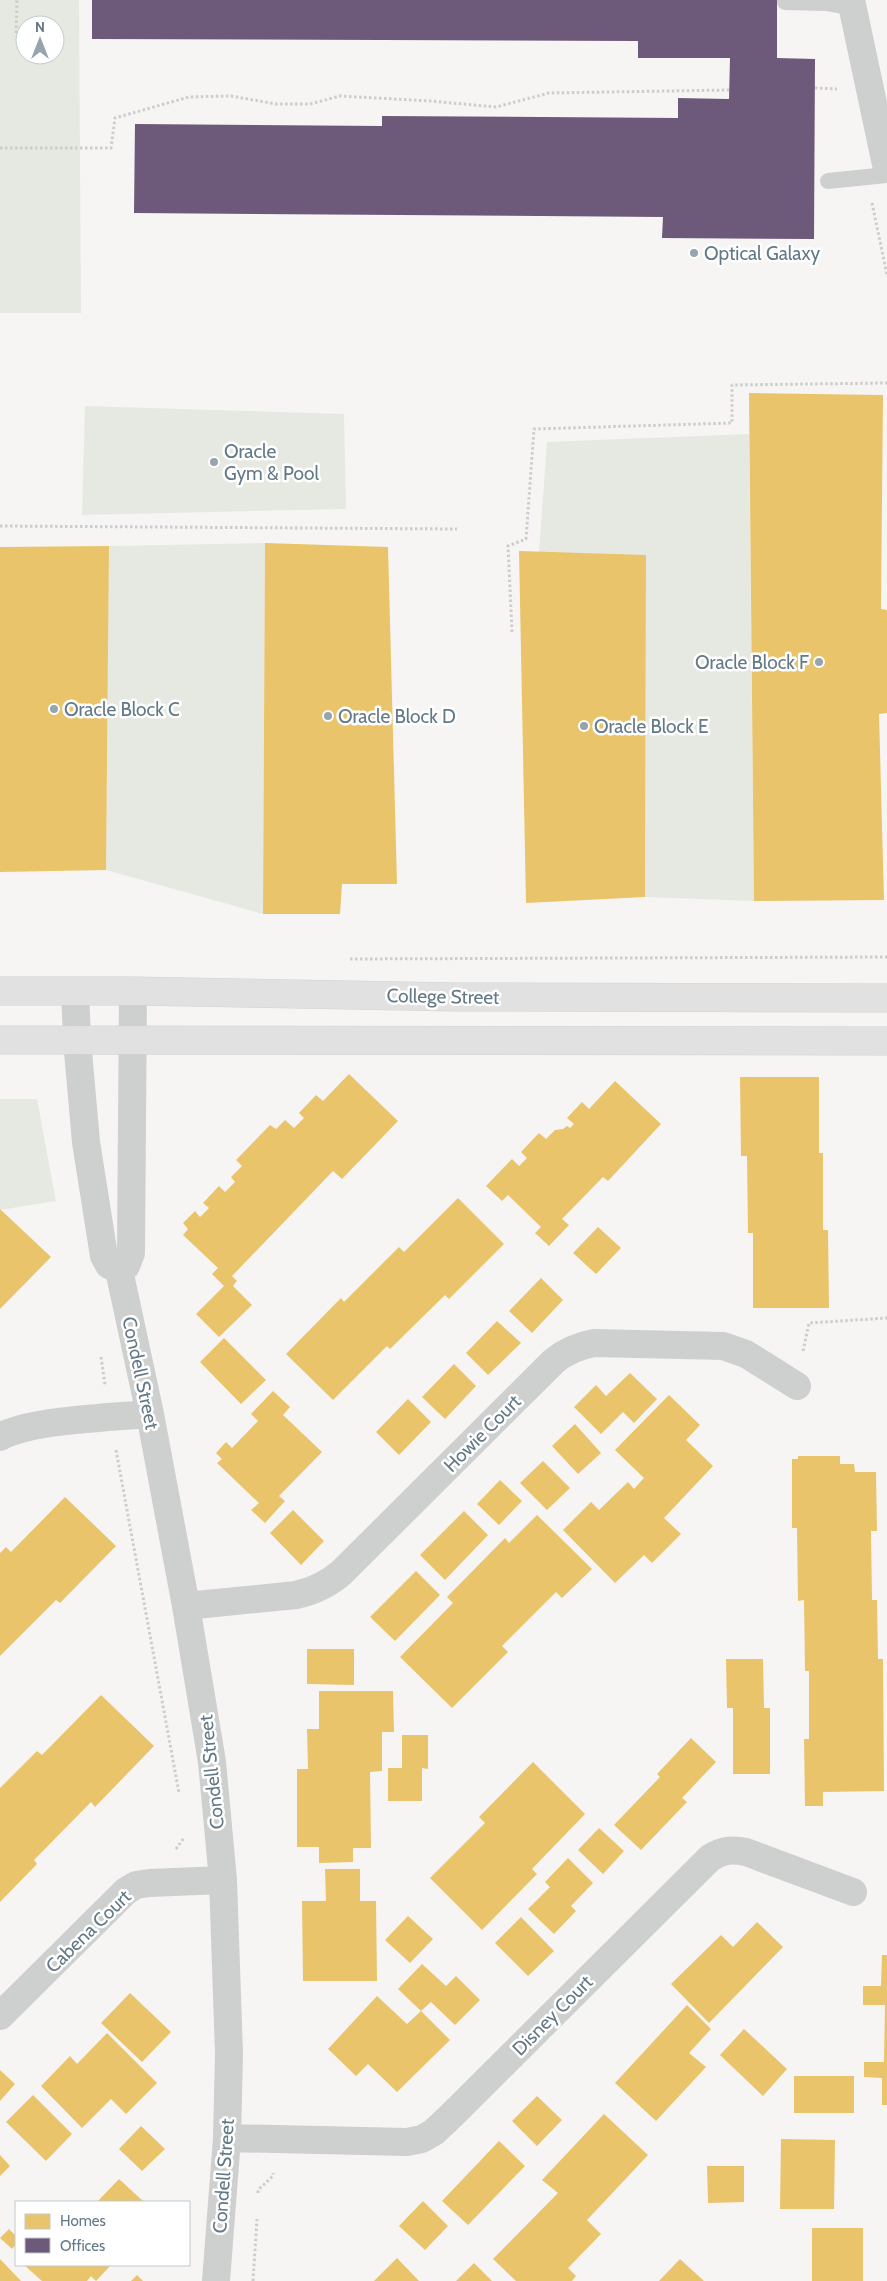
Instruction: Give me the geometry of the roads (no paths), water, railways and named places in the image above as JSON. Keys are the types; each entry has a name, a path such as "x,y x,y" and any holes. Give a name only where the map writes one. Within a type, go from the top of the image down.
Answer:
{"street":[{"path":"852,4 887,169"},
{"name":"Condell Street","path":"75,990 77,1040 86,1142 104,1256 109,1265 119,1270 150,1414 186,1606 212,1762 223,1880 229,2053 227,2138 216,2281"},
{"path":"119,1270 126,1266 131,1253 133,990"},
{"name":"College Street","path":"0,991 133,990 457,997 887,998"},
{"path":"0,1040 887,1041"},
{"name":"Howie Court","path":"186,1606 296,1595 313,1592 327,1584 348,1566 554,1360 581,1345 594,1343 723,1346 746,1354 797,1386"},
{"path":"0,1438 12,1431 39,1426 150,1414"},
{"name":"Disney Court","path":"227,2138 386,2142 422,2139 434,2132 453,2114 710,1858 721,1852 735,1850 746,1852 853,1892"},
{"name":"Cabena Court","path":"0,2016 126,1891 136,1885 171,1881 223,1880"}],"lane":[{"path":"785,2 852,4"},
{"path":"828,180 887,175"}],"place":[{"name":"Optical Galaxy","path":"694,253"},
{"name":"Oracle Gym & Pool","path":"214,462"},
{"name":"Oracle Block F","path":"819,662"},
{"name":"Oracle Block C","path":"54,709"},
{"name":"Oracle Block D","path":"328,716"},
{"name":"Oracle Block E","path":"584,726"}]}
